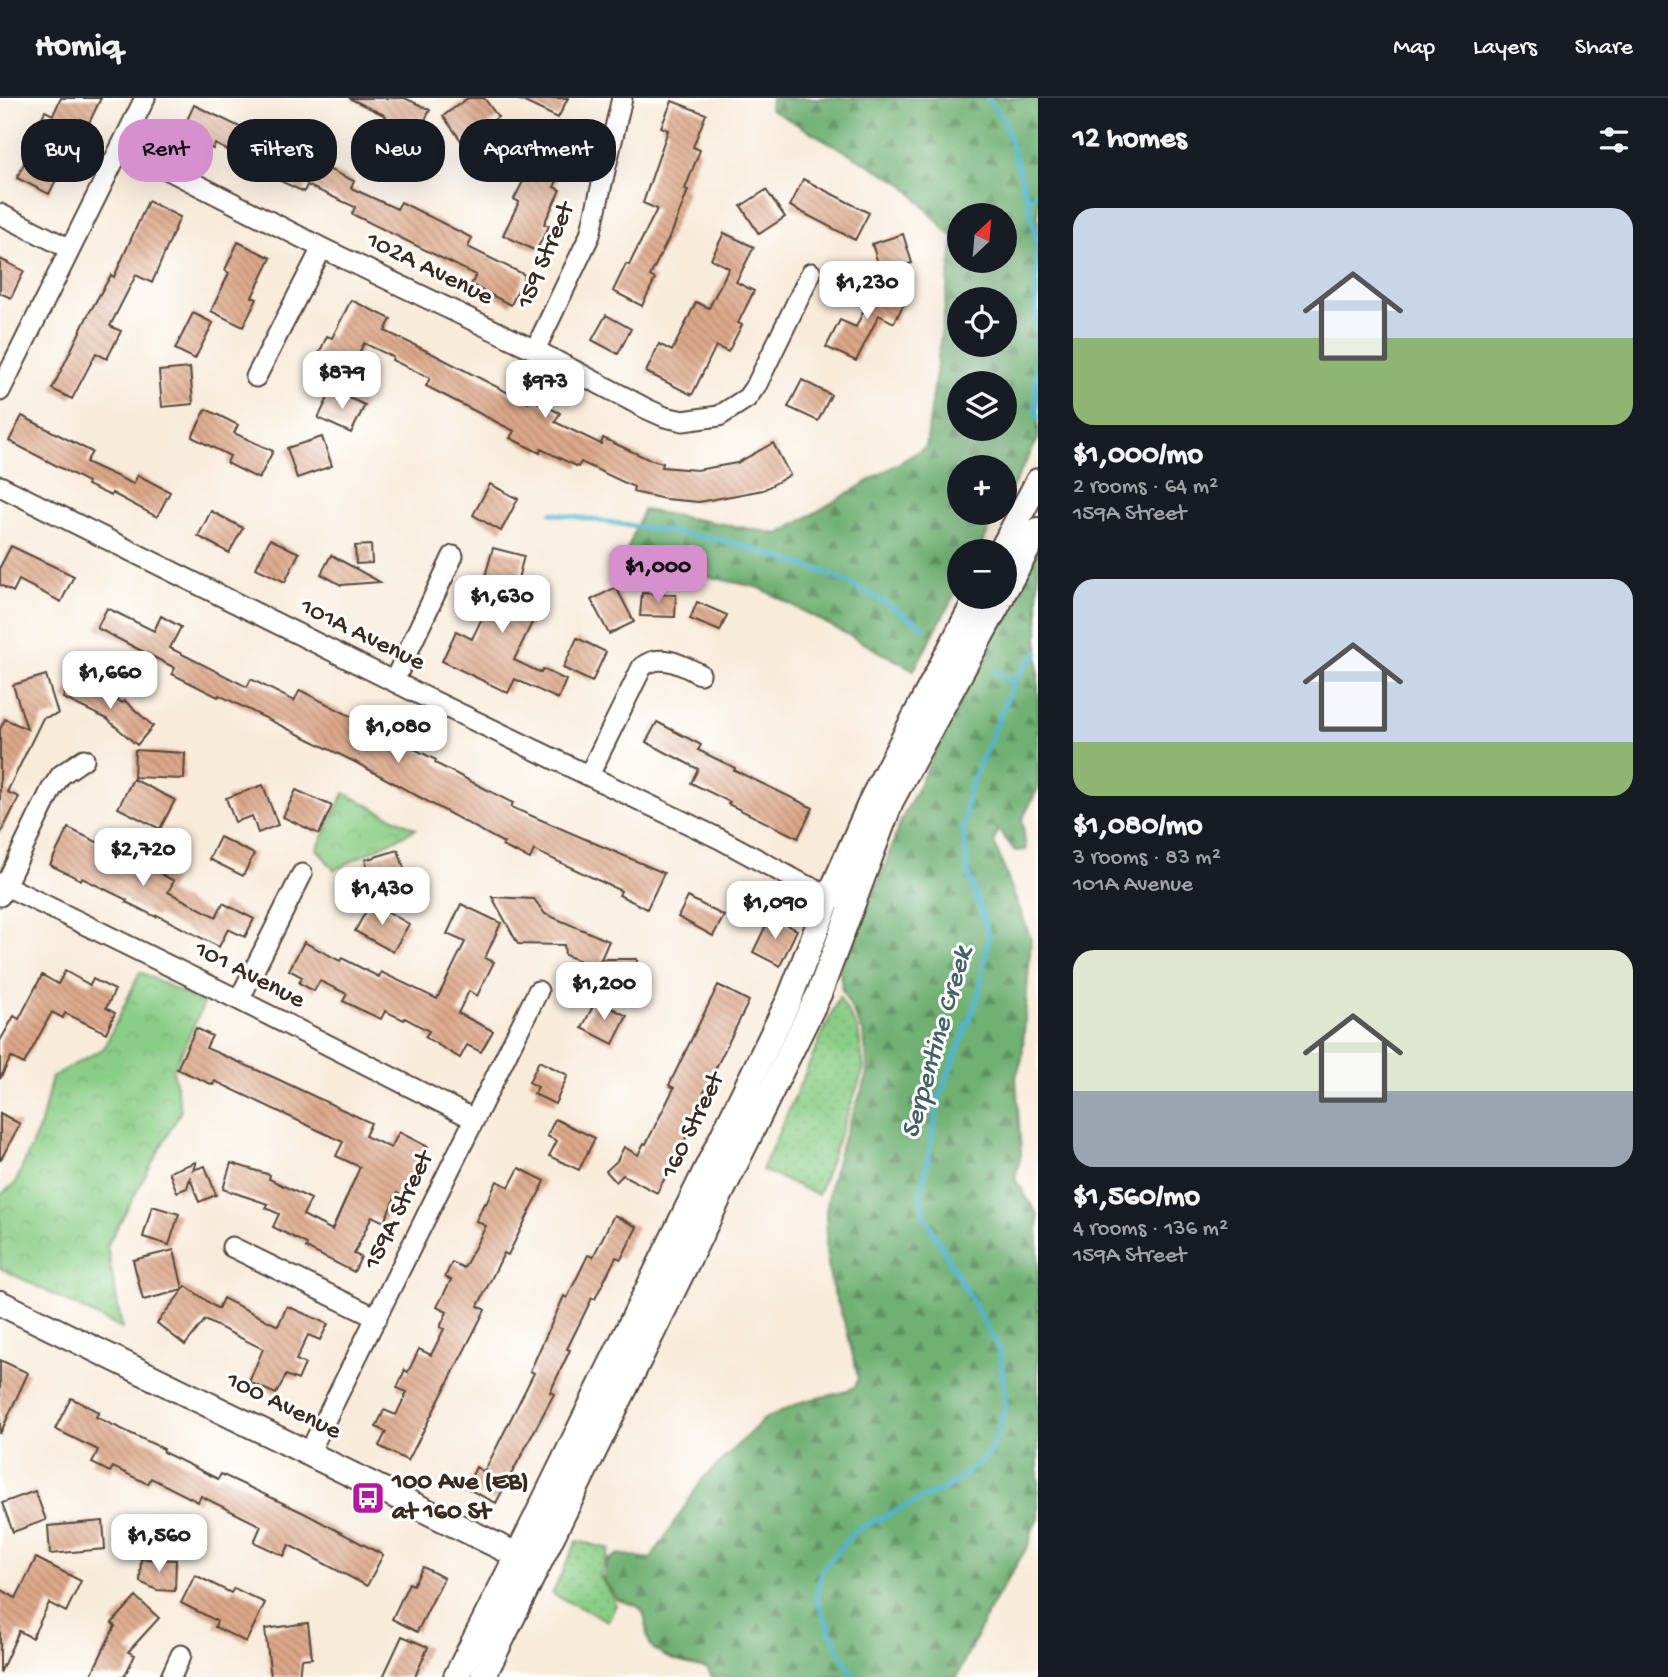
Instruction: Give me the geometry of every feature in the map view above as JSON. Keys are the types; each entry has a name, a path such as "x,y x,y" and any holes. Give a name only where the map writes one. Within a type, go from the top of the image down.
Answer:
{"main road":[{"path":"1007,539 1038,481"},
{"path":"1017,568 1038,530"},
{"name":"160 Street","path":"842,899 873,797 972,609"},
{"name":"160 Street","path":"483,1677 528,1560 789,1000 891,801 995,609"},
{"name":"100 Avenue","path":"0,1303 528,1560"},
{"name":"160 Street","path":"456,1677 528,1560"}],"street":[{"path":"134,119 145,98"},
{"name":"159 Street","path":"535,350 590,235 622,98"},
{"path":"0,391 118,152"},
{"name":"102A Avenue","path":"192,182 535,350 647,409 683,421 719,416 747,398 757,384 811,273"},
{"path":"0,215 71,248"},
{"path":"256,377 322,248"},
{"name":"101A Avenue","path":"0,486 720,839 805,885 842,899"},
{"path":"394,681 453,556"},
{"path":"589,775 642,667 647,663 668,660 700,674"},
{"path":"2,888 51,790 61,775 84,759"},
{"path":"239,1000 302,874"},
{"name":"101 Avenue","path":"2,888 239,1000 474,1119"},
{"name":"159A Street","path":"309,1453 538,991"},
{"path":"232,1247 377,1318"},
{"path":"171,1677 181,1655"}],"green space":[{"path":"771,98 1038,98 1038,439 1017,478 1017,455 947,455 947,525 992,525 984,539 947,539 947,608 914,670 760,588 624,558 643,510 779,534 926,447 947,291 947,357 1017,357 1017,287 948,287 949,273 1017,273 1017,203 947,203 947,231 903,184 770,109"},
{"path":"1038,548 1038,788 1022,820 1026,850 1015,851 998,829 994,842 1031,939 1022,1059 1016,1077 1021,1154 1015,1179 1038,1215 1038,1519 1029,1544 990,1608 957,1677 712,1677 708,1669 671,1659 652,1647 641,1610 635,1605 616,1599 603,1579 607,1561 619,1554 651,1559 702,1480 765,1418 804,1401 855,1387 858,1378 847,1330 831,1284 826,1250 826,1211 841,1145 868,1074 864,1034 842,990 840,971 848,944 880,879 900,823 1007,609 1017,609 1017,590"},
{"path":"344,793 416,829 334,870 317,849"},
{"path":"140,972 204,1004 173,1070 181,1110 107,1246 122,1329 0,1268 0,1195 15,1184 41,1124 52,1077 104,1048"},
{"path":"839,997 858,1030 864,1069 818,1195 762,1170"},
{"path":"577,1541 610,1549 600,1575 616,1605 608,1621 552,1594"}],"building":[{"path":"61,98 101,98 91,119 41,119 45,111 53,115"},
{"path":"349,98 405,98 430,110 426,119 384,119 386,116"},
{"path":"468,98 484,98 498,117 459,119 459,138 443,116"},
{"path":"516,98 568,98 558,118"},
{"path":"672,101 706,114 693,147 700,150 685,189 688,190 672,232 650,276 655,279 642,306 613,291 657,209 643,203 668,130 661,127"},
{"path":"194,105 227,121 227,150 215,144 213,149 213,119 188,119"},
{"path":"337,173 354,182 351,188 397,209 401,202 472,238 468,247 525,275 511,305 471,285 476,275 352,214 355,207 307,185 304,192 283,182 337,182"},
{"path":"803,179 869,213 855,240 790,206"},
{"path":"25,182 55,182 49,194"},
{"path":"523,182 556,182 554,187 560,190 544,224 549,226 536,251 503,235 519,202 514,199"},
{"path":"766,190 785,217 759,234 741,206"},
{"path":"148,201 180,217 152,283 136,275 110,326 121,331 107,359 96,353 72,399 52,389 88,315 111,275 114,277"},
{"path":"724,233 754,247 736,282 754,291 738,323 742,325 728,352 716,346 692,395 646,372 659,344 672,351 696,302 709,308 729,268 711,259"},
{"path":"903,234 912,263 881,273 872,244"},
{"path":"238,242 271,258 252,297 257,299 243,327 211,311 229,273 225,270"},
{"path":"0,259 24,271 11,298 0,293"},
{"path":"878,281 908,296 894,323 879,315 856,361 826,347 840,320 856,327"},
{"path":"351,300 391,319 385,331 528,403 530,399 560,413 555,422 601,444 603,438 663,463 662,467 697,470 737,463 773,443 790,475 763,490 699,502 665,499 633,492 634,487 581,462 578,467 510,438 514,431 426,386 430,378 364,343 346,380 314,364 327,336 332,338"},
{"path":"193,313 213,323 195,359 175,349"},
{"path":"606,315 631,329 618,354 592,340"},
{"path":"190,368 193,404 162,407 159,371"},
{"path":"802,380 831,395 818,421 788,407"},
{"path":"332,390 365,405 351,433 318,418"},
{"path":"206,409 238,425 234,433 273,451 259,479 227,463 230,456 192,437"},
{"path":"22,416 92,452 86,462 133,484 138,475 170,492 157,517 112,493 111,496 87,485 88,482 9,441"},
{"path":"322,437 332,466 297,478 287,448"},
{"path":"490,484 518,499 501,531 473,515"},
{"path":"211,511 243,528 229,553 198,536"},
{"path":"270,539 299,553 285,582 256,568"},
{"path":"371,545 372,563 356,564 355,546"},
{"path":"11,546 74,576 61,602 19,580 13,592 0,585 0,567"},
{"path":"493,548 524,556 513,598 538,610 514,660 541,673 543,669 566,680 558,699 515,679 508,693 442,661 456,631 472,639 499,583 484,580"},
{"path":"331,555 380,582 341,585 321,574"},
{"path":"616,587 634,622 609,634 591,600"},
{"path":"642,593 676,595 675,617 640,616"},
{"path":"697,602 727,615 720,631 690,619"},
{"path":"107,608 154,631 161,616 181,627 170,648 247,687 251,679 294,701 300,690 436,760 435,763 513,803 511,807 664,873 647,909 619,895 621,891 534,850 530,859 502,846 504,843 355,762 172,674 175,668 97,628"},
{"path":"577,638 606,652 592,682 563,668"},
{"path":"46,675 58,714 43,718 7,792 19,797 0,835 0,729 5,719 27,729 13,685"},
{"path":"71,680 123,703 125,701 153,726 137,745 107,719 63,698"},
{"path":"657,722 701,745 698,750 735,768 734,770 813,808 798,838 691,783 698,769 646,742"},
{"path":"135,750 185,753 184,779 134,777"},
{"path":"133,779 175,800 160,829 118,808"},
{"path":"263,785 278,825 258,833 252,816 235,822 226,798"},
{"path":"296,790 332,806 319,834 283,817"},
{"path":"68,828 107,847 108,845 174,881 168,892 216,917 223,903 254,919 245,937 228,929 219,947 82,878 81,880 50,865"},
{"path":"220,837 254,854 243,876 209,859"},
{"path":"398,850 410,886 376,896 365,860"},
{"path":"492,897 534,899 545,914 609,941 601,959 637,959 637,993 596,993 596,967 565,955 564,945 518,944"},
{"path":"688,897 724,916 713,936 678,917"},
{"path":"371,902 409,924 393,952 355,931"},
{"path":"461,904 501,923 485,958 494,962 477,996 469,991 458,1013 493,1031 481,1052 467,1045 460,1058 425,1037 429,1031 405,1018 404,1020 385,1011 381,1019 343,1001 347,994 320,981 314,991 299,983 302,977 289,970 304,942 340,961 342,958 379,977 381,972 437,999 465,942 447,934"},
{"path":"770,917 797,930 780,966 753,952"},
{"path":"65,971 90,985 93,979 115,990 106,1008 115,1013 106,1033 65,1013 63,1018 52,1012 24,1064 11,1057 0,1079 0,1041 14,1016 19,1019 42,975 58,984"},
{"path":"718,985 749,1001 696,1108 700,1110 680,1149 657,1193 623,1175 616,1182 606,1171 617,1161 624,1147 638,1155 644,1143 646,1144 674,1088 669,1085"},
{"path":"596,1000 627,1016 613,1044 582,1028"},
{"path":"196,1028 212,1036 206,1048 371,1123 365,1136 391,1148 399,1132 428,1147 402,1196 397,1193 384,1222 372,1216 354,1254 361,1257 354,1272 306,1248 307,1244 273,1227 279,1214 266,1208 268,1204 223,1189 231,1163 270,1175 269,1179 311,1199 303,1215 332,1230 360,1167 336,1156 343,1142 215,1081 213,1085 177,1069"},
{"path":"539,1061 568,1075 555,1104 534,1094 538,1087 529,1082"},
{"path":"0,1113 20,1124 0,1161"},
{"path":"555,1119 595,1138 579,1170 549,1156 557,1141 547,1136"},
{"path":"196,1162 193,1170 205,1166 216,1195 199,1202 190,1178 187,1188 177,1192 169,1172"},
{"path":"519,1168 545,1181 508,1255 504,1253 478,1306 485,1310 408,1461 379,1446 386,1432 376,1427 384,1410 396,1415 407,1392 397,1388 405,1370 408,1372 419,1349 431,1355 444,1329 440,1327 447,1312 437,1307 451,1280 445,1277 452,1262 464,1268 486,1226 476,1221 484,1203 486,1204 497,1181 509,1187"},
{"path":"152,1206 179,1214 169,1245 143,1237"},
{"path":"614,1215 637,1227 621,1259 616,1257 595,1299 592,1298 567,1349 570,1350 550,1392 554,1394 496,1503 466,1488 476,1467 484,1472 534,1373 530,1371 564,1296 567,1298 588,1255 593,1257"},
{"path":"174,1250 183,1289 186,1286 218,1309 223,1298 278,1326 287,1306 328,1324 320,1340 308,1335 296,1360 305,1364 298,1380 286,1375 276,1394 249,1382 263,1349 205,1320 185,1345 157,1323 183,1290 143,1300 133,1260"},
{"path":"0,1360 28,1373 0,1434"},
{"path":"71,1398 99,1412 96,1417 164,1449 163,1452 218,1479 221,1474 304,1513 383,1555 367,1586 289,1545 284,1556 254,1542 261,1526 201,1496 198,1502 151,1478 148,1484 113,1467 110,1472 92,1463 98,1450 55,1429"},
{"path":"35,1491 46,1520 13,1532 2,1503"},
{"path":"103,1521 105,1549 50,1554 48,1526"},
{"path":"36,1558 81,1581 66,1612 49,1603 32,1638 19,1631 0,1673 0,1589 16,1598"},
{"path":"141,1559 176,1560 175,1591 157,1590 140,1582"},
{"path":"423,1567 444,1578 417,1632 392,1619 409,1583 413,1585"},
{"path":"195,1575 231,1593 234,1588 265,1603 246,1642 215,1627 217,1621 181,1603"},
{"path":"136,1597 159,1618 128,1652 135,1655 124,1677 90,1677 115,1626 112,1623"},
{"path":"308,1623 312,1658 301,1659 299,1677 271,1677 265,1629"},
{"path":"402,1636 428,1647 415,1677 383,1677"}],"waterway":[{"name":"Serpentine Creek","path":"987,98 1003,118 1028,200 1037,243 1038,418"},
{"path":"1028,200 1038,192"},
{"path":"551,513 728,541 827,573 874,596 924,627"},
{"name":"Serpentine Creek","path":"854,1677 836,1645 816,1597 822,1570 854,1531 949,1486 991,1453 1006,1403 1000,1351 925,1217 921,1196 939,1099 978,997 989,937 968,871 963,830 969,789 1014,683 1027,663 1038,654"},
{"path":"995,672 1014,683"}],"place":[{"name":"100 Ave (EB) at 160 St","path":"368,1498"}]}
